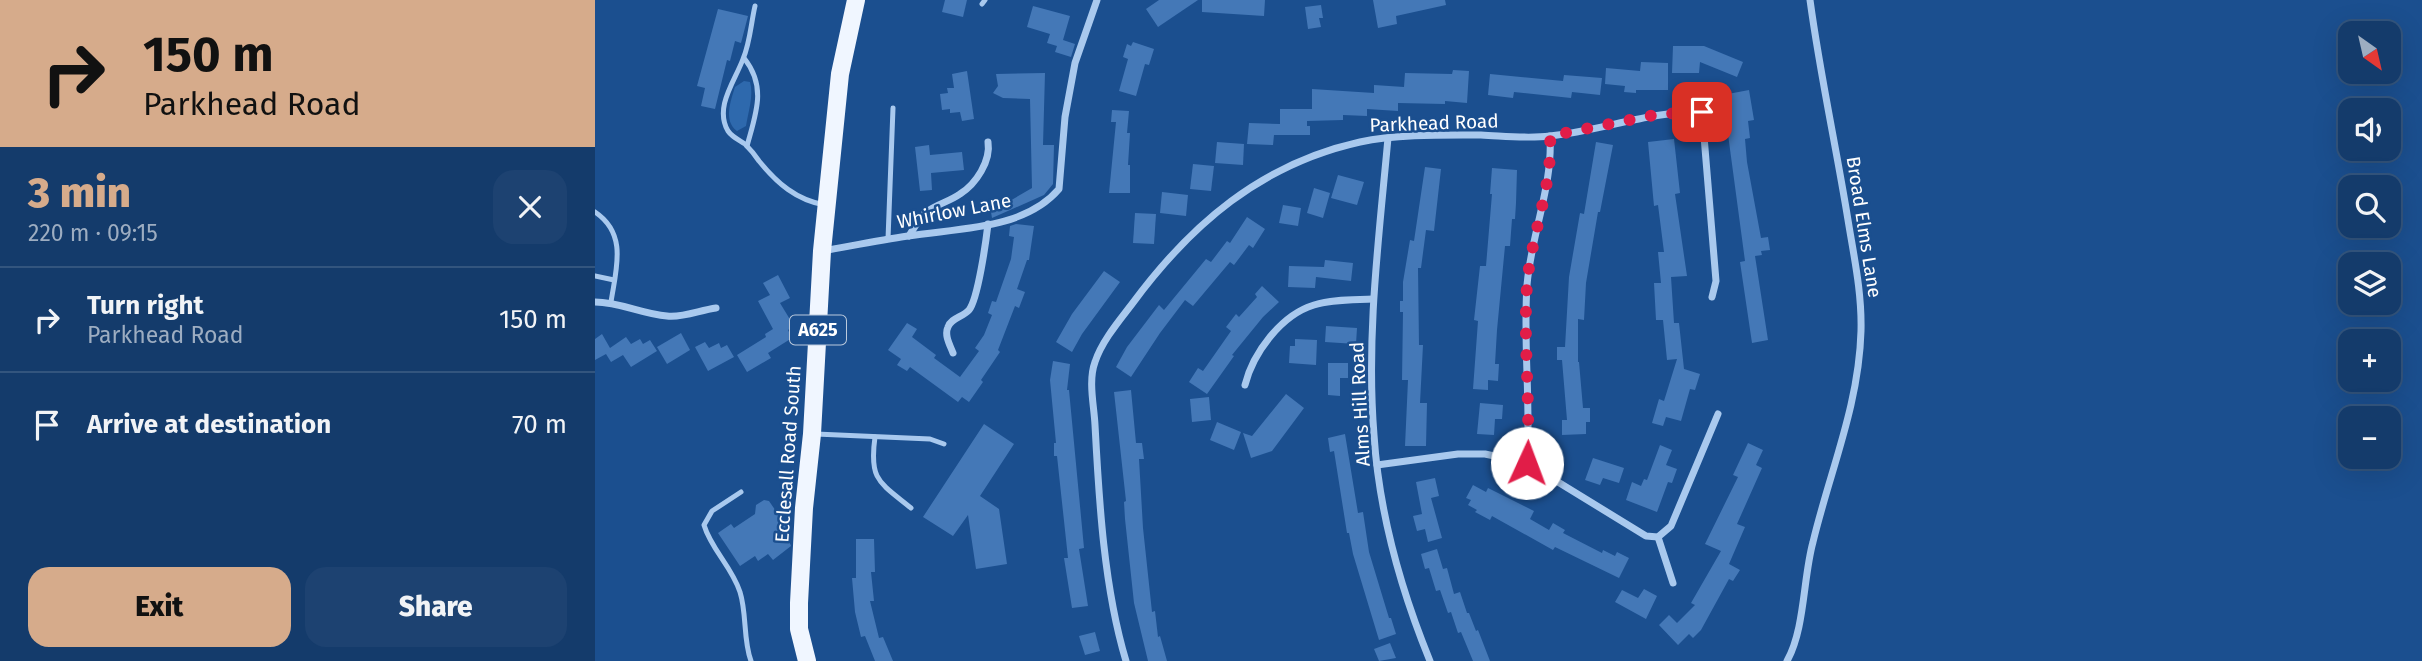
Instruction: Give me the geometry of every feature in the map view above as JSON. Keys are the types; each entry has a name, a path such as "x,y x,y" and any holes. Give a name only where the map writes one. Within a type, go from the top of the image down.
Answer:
{"main road":[{"name":"Ecclesall Road South","path":"807,661 799,629 799,603 804,509 813,434 823,251 839,74 856,0"}],"street":[{"name":"Whirlow Lane","path":"823,251 988,224 1032,210 1051,197 1059,189 1065,117 1075,63 1097,0"},
{"name":"Broad Elms Lane","path":"1787,661 1798,626 1809,554 1854,397 1861,332 1860,293 1835,141 1821,77 1810,0"},
{"path":"1711,94 1702,112 1716,281 1712,297"},
{"name":"Parkhead Road","path":"1126,661 1112,600 1095,438 1093,372 1101,349 1150,280 1204,221 1236,195 1302,160 1334,149 1388,138 1550,136 1660,114 1702,112"},
{"path":"1527,463 1527,285 1551,156 1550,136"},
{"name":"Alms Hill Road","path":"1388,138 1373,299 1372,391 1377,465 1401,579 1430,661"},
{"path":"909,236 923,215 935,206 962,194 983,169 989,149 988,142"},
{"path":"953,353 946,330 949,323 969,310 974,298 985,258 988,224"},
{"path":"1245,385 1248,373 1270,337 1302,310 1328,302 1373,299"},
{"path":"595,302 611,302 668,317 716,307"},
{"path":"1377,465 1458,454 1485,454 1527,463 1646,536 1658,537 1671,526 1718,414"},
{"path":"1658,537 1673,583"}],"lane":[{"path":"755,6 744,58 729,86 724,109 729,132 747,146 772,176 793,193 809,202 827,205"},
{"path":"744,58 757,79 759,95 747,146"},
{"path":"888,239 893,108"},
{"path":"595,212 604,218 618,243 619,253 611,302"},
{"path":"595,276 614,280"},
{"path":"813,434 930,439 944,444"},
{"path":"874,437 871,463 881,484 911,508"},
{"path":"741,492 712,511 704,525 708,537 739,589 745,612 751,661"}],"shaded area":[{"path":"744,81 750,82 750,104 746,126 737,131 730,122 729,110 735,87"}],"building":[{"path":"945,0 967,0 963,17 942,12"},
{"path":"1159,0 1198,0 1158,27 1146,9"},
{"path":"1202,0 1265,0 1264,16 1202,12"},
{"path":"1373,0 1445,0 1446,5 1396,16 1397,24 1378,28"},
{"path":"1321,5 1321,27 1308,29 1305,7"},
{"path":"1033,6 1070,16 1063,40 1075,44 1071,57 1055,52 1057,46 1047,43 1050,34 1027,27"},
{"path":"718,9 748,16 741,43 735,41 730,61 727,60 715,109 701,106 705,88 697,86"},
{"path":"1133,42 1154,49 1149,65 1145,64 1136,96 1119,91 1128,59 1123,57 1127,44 1131,46"},
{"path":"1673,46 1704,46 1743,62 1737,77 1700,62 1699,73 1672,73"},
{"path":"1641,62 1668,63 1668,90 1624,92 1625,86 1605,84 1606,68 1640,71"},
{"path":"1453,70 1469,71 1467,103 1398,103 1398,111 1367,109 1367,116 1343,115 1343,120 1307,121 1310,135 1274,135 1273,145 1247,144 1249,123 1280,124 1280,109 1312,109 1312,89 1374,93 1374,85 1404,87 1405,73 1452,74"},
{"path":"967,71 974,119 962,121 960,112 942,110 940,94 948,93 947,88 954,88 952,74"},
{"path":"1045,73 1043,145 1054,145 1053,184 1044,195 992,218 990,206 1008,202 1032,188 1030,99 1003,98 993,93 998,86 996,74"},
{"path":"1490,74 1563,81 1564,75 1602,78 1600,95 1572,92 1571,98 1514,92 1513,98 1488,95"},
{"path":"1749,90 1754,120 1748,121 1750,138 1745,139 1747,162 1761,238 1768,237 1770,250 1761,251 1762,255 1755,256 1768,340 1752,343 1740,262 1745,261 1725,112 1731,111 1728,94"},
{"path":"1112,110 1129,111 1127,133 1130,133 1130,193 1109,193 1116,122 1111,122"},
{"path":"1674,139 1680,193 1675,194 1687,276 1671,277 1674,323 1679,323 1684,369 1700,374 1695,390 1690,389 1681,421 1666,417 1663,426 1652,423 1659,399 1664,401 1677,359 1667,360 1663,320 1656,320 1654,283 1661,283 1658,252 1664,252 1658,205 1654,206 1648,142"},
{"path":"1217,142 1244,144 1243,165 1215,163"},
{"path":"1596,142 1613,145 1586,283 1584,320 1578,319 1578,362 1583,408 1590,408 1590,422 1586,422 1586,434 1562,435 1562,420 1567,420 1562,360 1557,360 1557,347 1565,347 1569,277 1580,213 1584,214"},
{"path":"929,145 930,155 962,152 964,170 931,173 932,190 920,191 915,147"},
{"path":"1193,164 1214,166 1211,191 1190,189"},
{"path":"1425,167 1441,169 1434,231 1426,230 1421,268 1418,268 1419,345 1423,345 1420,403 1427,403 1426,446 1405,446 1408,380 1402,380 1403,312 1400,312 1400,301 1403,301 1403,282 1410,240 1414,241"},
{"path":"1492,168 1517,170 1515,219 1512,219 1510,246 1505,246 1497,330 1495,364 1499,364 1498,381 1488,380 1488,390 1473,389 1478,321 1474,320 1480,266 1486,266"},
{"path":"1338,175 1364,182 1357,205 1331,198"},
{"path":"1314,188 1330,193 1323,218 1307,213"},
{"path":"1162,192 1188,195 1186,216 1160,213"},
{"path":"1283,205 1301,208 1298,226 1279,223"},
{"path":"1135,213 1156,214 1154,244 1133,243"},
{"path":"1247,217 1265,229 1253,248 1249,245 1234,265 1230,262 1193,306 1185,300 1131,377 1116,367 1127,347 1159,305 1164,310 1206,259 1211,262 1227,241 1230,243"},
{"path":"1010,226 1034,226 1029,260 1017,289 1025,292 1019,308 1015,306 998,350 1000,352 981,380 983,382 969,402 962,397 958,402 910,367 907,371 897,365 901,359 888,350 907,323 917,329 912,337 960,377 979,351 975,348 984,335 992,315 988,313 992,301 996,302 1011,259 1014,237 1009,236"},
{"path":"1325,260 1353,263 1351,281 1316,277 1315,288 1288,287 1289,266 1324,267"},
{"path":"1104,271 1120,282 1072,352 1056,342 1072,314"},
{"path":"778,275 790,298 780,303 794,326 788,330 792,338 768,353 771,358 747,372 737,355 766,337 765,334 773,329 758,301 770,295 763,283"},
{"path":"1262,286 1279,302 1232,355 1234,356 1207,394 1189,382 1198,368 1203,371 1231,331 1226,327 1236,314 1239,317 1257,297 1255,294"},
{"path":"1326,326 1357,328 1356,344 1325,342"},
{"path":"681,333 690,350 667,364 657,347"},
{"path":"602,334 610,348 626,337 631,344 640,339 643,344 650,340 657,351 631,367 623,355 611,362 606,354 595,360 595,339"},
{"path":"1295,339 1317,340 1316,365 1289,363 1290,346 1295,346"},
{"path":"705,342 709,348 719,343 721,348 727,345 734,357 708,371 695,347"},
{"path":"1053,361 1070,364 1067,390 1084,548 1079,549 1088,606 1072,608 1064,558 1068,558 1057,456 1054,456 1056,443 1050,380"},
{"path":"1328,363 1348,363 1348,378 1340,378 1340,396 1328,395"},
{"path":"1131,390 1136,443 1142,443 1144,459 1139,459 1152,612 1155,611 1158,637 1160,636 1167,661 1148,661 1134,603 1114,392"},
{"path":"1286,394 1304,408 1272,451 1251,458 1243,433 1252,436"},
{"path":"1209,397 1211,420 1192,422 1190,399"},
{"path":"1480,403 1503,405 1502,419 1495,419 1494,435 1477,434"},
{"path":"1217,422 1241,432 1234,450 1210,440"},
{"path":"984,424 1014,444 980,496 999,509 1007,564 976,569 968,515 953,536 923,517"},
{"path":"1345,434 1358,513 1363,512 1369,552 1396,634 1379,640 1347,533 1334,451 1330,452 1328,438"},
{"path":"1748,443 1763,450 1756,465 1762,468 1737,524 1745,527 1729,564 1740,570 1733,581 1729,579 1701,630 1693,638 1689,634 1678,645 1659,625 1669,615 1677,623 1695,605 1691,603 1721,551 1705,544 1738,477 1733,475"},
{"path":"1660,445 1672,450 1666,465 1677,469 1672,483 1668,482 1657,512 1626,500 1632,482 1641,486 1644,479 1647,480"},
{"path":"1593,458 1624,468 1619,483 1603,478 1600,485 1585,480"},
{"path":"1435,478 1439,496 1431,498 1442,538 1428,542 1425,529 1417,531 1413,516 1422,514 1416,482"},
{"path":"1473,485 1486,492 1488,488 1534,511 1530,519 1549,530 1553,523 1565,530 1563,533 1602,553 1603,550 1615,556 1617,552 1629,558 1619,578 1555,547 1553,550 1492,516 1490,520 1475,512 1477,510 1468,505 1471,500 1466,498"},
{"path":"764,500 769,501 791,533 788,535 791,546 773,560 768,554 758,561 755,556 740,566 718,533 731,524 734,528 755,514 756,505"},
{"path":"856,539 874,539 875,572 871,572 874,601 870,601 879,638 883,637 893,661 875,661 865,636 861,637 855,612 852,578 856,578"},
{"path":"1437,549 1443,569 1447,568 1454,594 1460,592 1490,661 1473,661 1461,632 1458,633 1451,612 1448,613 1440,590 1436,591 1429,568 1425,569 1421,554"},
{"path":"1644,589 1657,596 1646,619 1615,602 1622,590 1638,598"},
{"path":"1095,632 1100,651 1085,655 1079,636"},
{"path":"1390,643 1396,658 1379,661 1374,649"}],"route":[{"path":"1527,463 1527,285 1532,247 1548,177 1550,136 1660,114 1702,112"}]}
